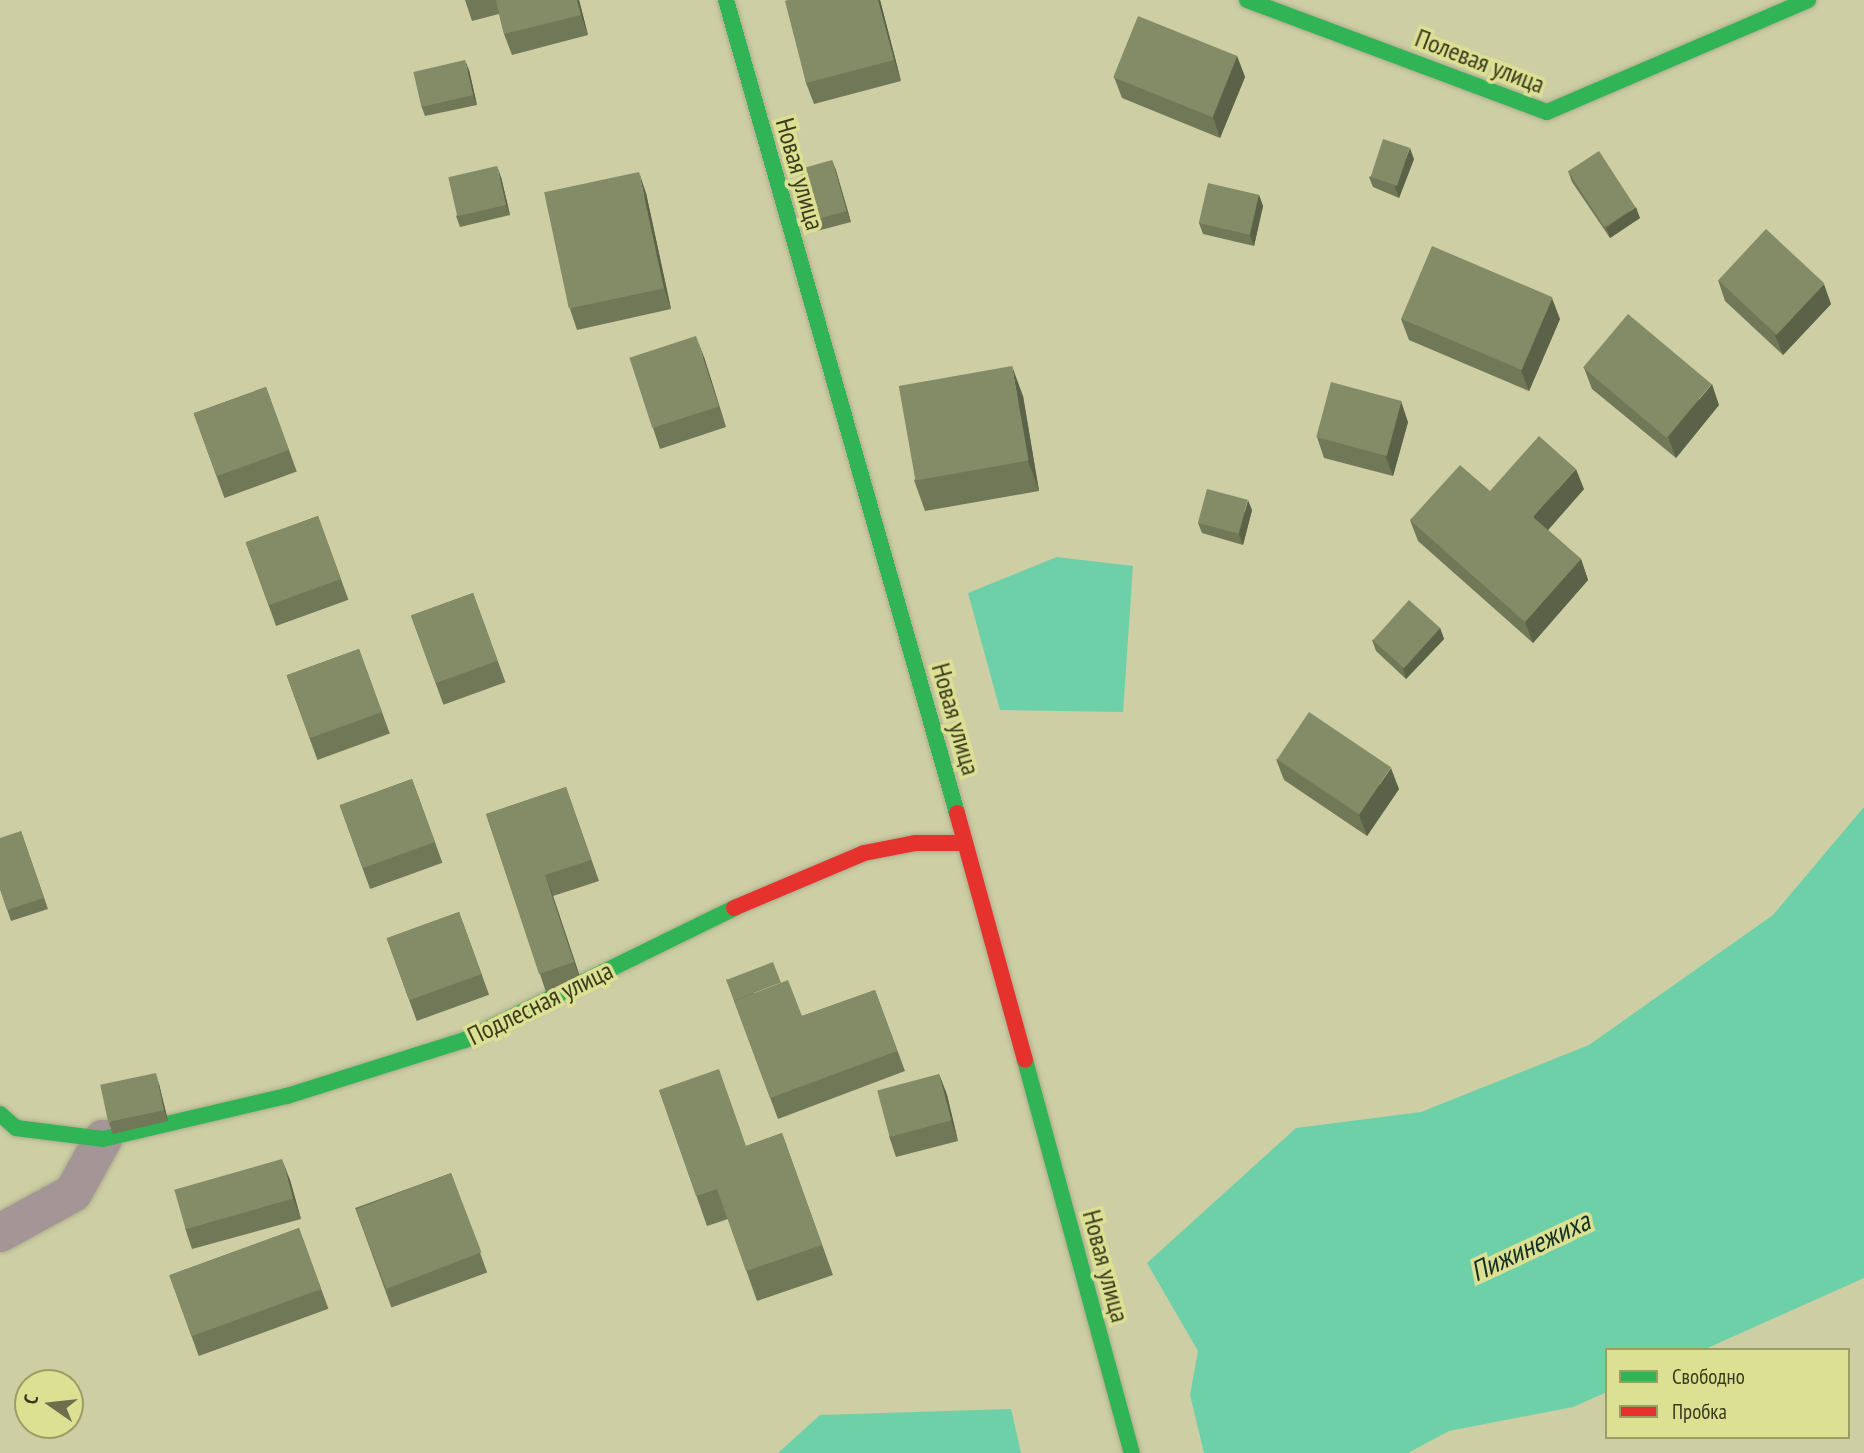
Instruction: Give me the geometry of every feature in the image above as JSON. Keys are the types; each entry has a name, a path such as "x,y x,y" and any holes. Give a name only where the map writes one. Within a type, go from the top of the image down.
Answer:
{"street":[{"name":"Новая улица","path":"726,0 964,843 1132,1453"},
{"name":"Полевая улица","path":"1247,0 1547,112 1808,0"},
{"name":"Подлесная улица","path":"0,1114 16,1128 103,1139 287,1096 465,1040 785,883 864,853 916,843 964,843"},
{"path":"0,1233 73,1193 103,1139"}],"water":[{"path":"1057,557 1133,566 1123,712 1000,710 968,593"},
{"name":"Пижинежиха","path":"1864,807 1864,1278 1707,1348 1605,1348 1605,1393 1573,1407 1449,1431 1408,1453 1204,1453 1190,1395 1198,1351 1147,1263 1296,1128 1421,1112 1589,1045 1773,915"},
{"path":"1011,1409 1021,1453 778,1453 820,1415"}],"building":[{"path":"496,0 577,0 581,15 504,34"},
{"path":"878,0 894,60 806,83 785,1"},
{"path":"1138,16 1237,56 1212,117 1113,77"},
{"path":"465,60 473,95 421,107 413,72"},
{"path":"1383,139 1410,148 1397,186 1371,177"},
{"path":"1599,151 1635,207 1604,227 1568,171"},
{"path":"832,160 847,211 814,220 799,169"},
{"path":"497,166 506,205 457,216 448,177"},
{"path":"639,172 664,288 569,309 544,192"},
{"path":"1208,183 1259,195 1249,235 1199,223"},
{"path":"1766,229 1825,284 1777,335 1718,280"},
{"path":"1432,246 1553,297 1522,370 1401,319"},
{"path":"1628,314 1711,384 1667,438 1583,368"},
{"path":"696,336 719,406 652,428 629,358"},
{"path":"1012,366 1029,461 915,481 899,386"},
{"path":"1331,382 1402,401 1387,456 1316,437"},
{"path":"266,387 289,450 217,476 194,413"},
{"path":"1539,436 1576,469 1533,517 1581,559 1525,622 1410,520 1460,465 1490,491"},
{"path":"1207,489 1248,500 1239,534 1198,523"},
{"path":"318,516 341,579 269,605 246,542"},
{"path":"473,593 498,661 436,683 411,616"},
{"path":"1409,600 1440,628 1404,668 1373,640"},
{"path":"359,649 382,712 310,738 287,675"},
{"path":"1309,712 1391,767 1359,815 1277,759"},
{"path":"412,779 435,842 363,868 340,805"},
{"path":"566,787 591,860 545,875 574,962 539,974 486,814"},
{"path":"21,831 44,898 7,910 0,889 0,838"},
{"path":"459,912 482,974 409,1000 387,938"},
{"path":"773,962 781,983 734,1000 726,980"},
{"path":"788,980 802,1016 875,990 897,1051 770,1098 734,1001"},
{"path":"719,1069 746,1146 782,1133 822,1245 746,1271 717,1189 696,1196 659,1090"},
{"path":"156,1073 164,1110 108,1122 100,1085"},
{"path":"939,1074 951,1120 890,1137 877,1091"},
{"path":"282,1159 293,1198 186,1229 174,1190"},
{"path":"451,1173 481,1252 386,1289 356,1210"},
{"path":"299,1228 321,1289 192,1336 169,1275"}],"traffic: fast":[{"path":"726,0 957,813"},
{"path":"1247,0 1547,112 1808,0"},
{"path":"0,1114 16,1128 103,1139 287,1096 465,1040 734,908"},
{"path":"1025,1060 1132,1453"}],"traffic: jam":[{"path":"957,813 1025,1060"},
{"path":"734,908 864,853 916,843 964,843"}]}
